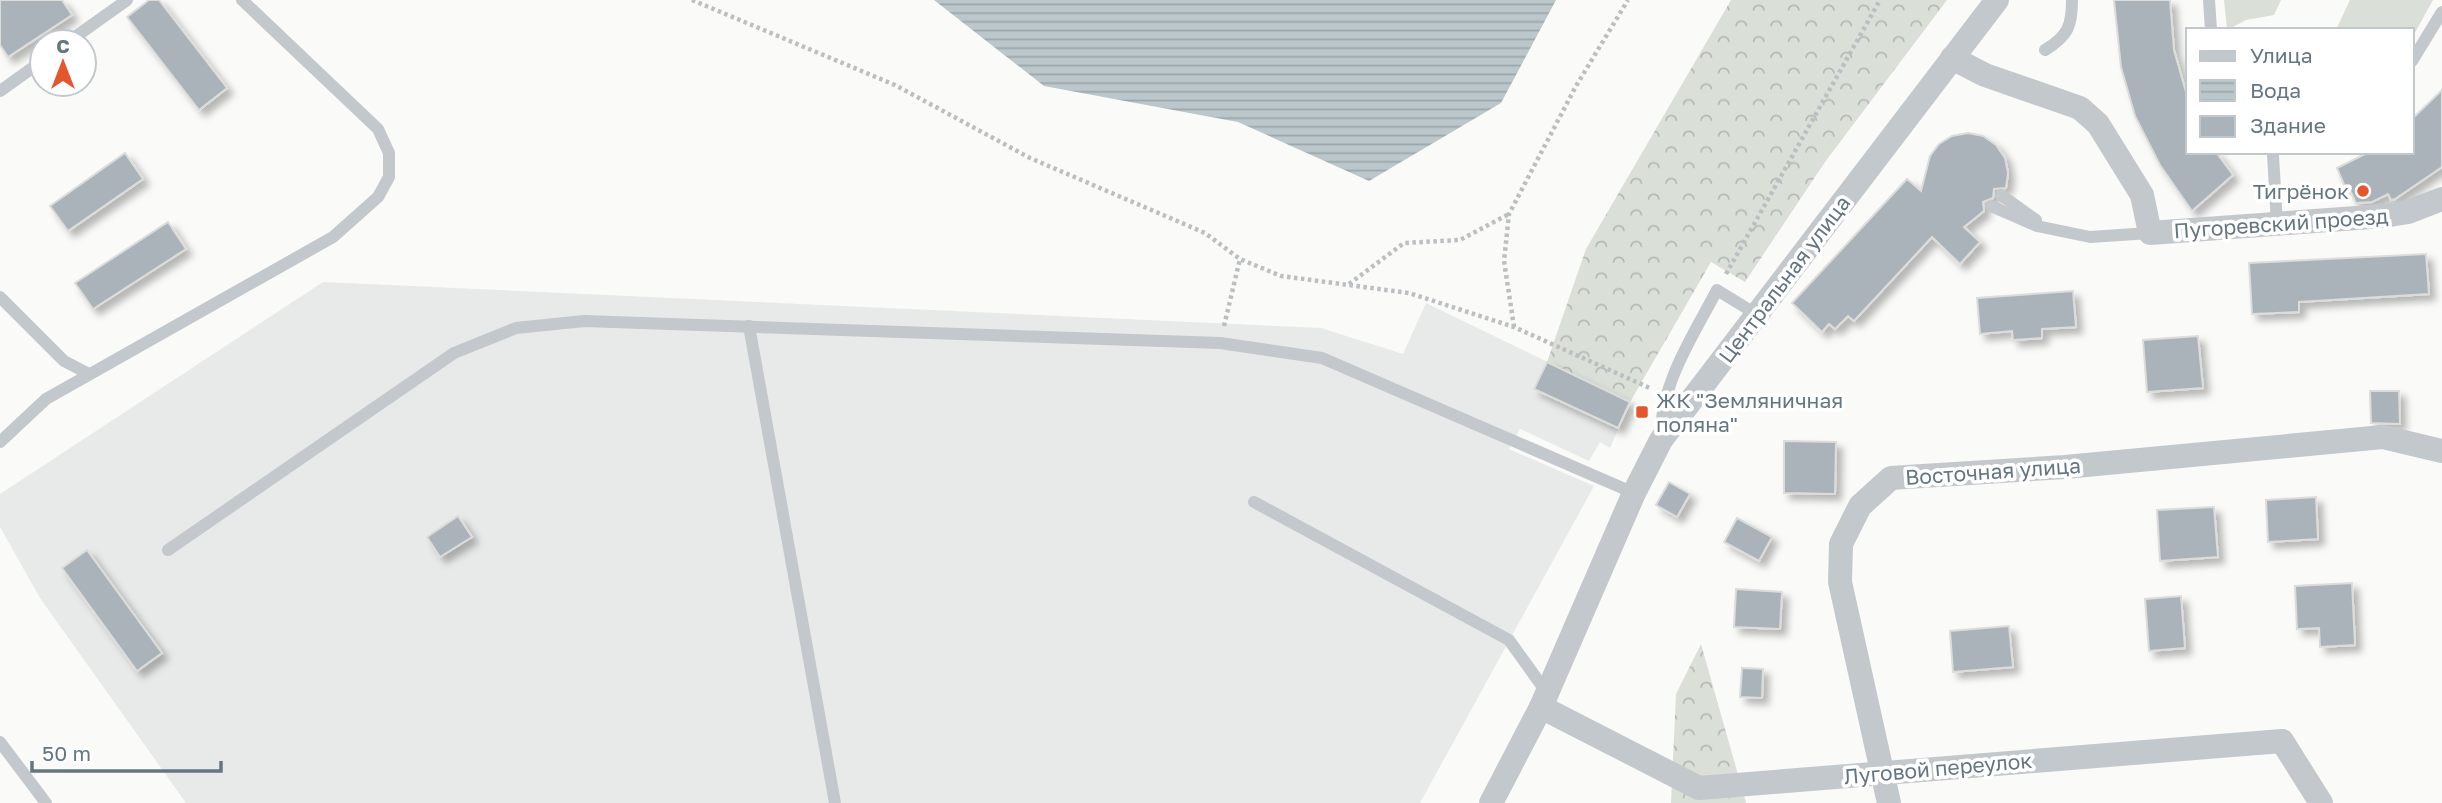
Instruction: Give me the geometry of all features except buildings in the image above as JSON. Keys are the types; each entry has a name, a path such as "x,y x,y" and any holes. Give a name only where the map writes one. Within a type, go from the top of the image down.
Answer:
{"street":[{"name":"Центральная улица","path":"1491,803 1544,700 1634,493 1661,440 1997,0"},
{"name":"Пугоревский проезд","path":"1952,58 1985,75 2080,108 2098,124 2142,195 2150,233 2384,216 2408,212 2442,199"},
{"name":"Восточная улица","path":"1889,803 1840,582 1841,544 1860,506 1891,478 2065,467 2383,438 2442,451"},
{"name":"Луговой переулок","path":"1544,700 1681,791 2282,741 2321,803"}],"lane":[{"path":"88,28 127,0"},
{"path":"0,442 46,399 333,237 378,197 389,177 389,153 379,129 242,0"},
{"path":"2045,50 2063,39 2072,24 2072,0"},
{"path":"2209,0 2211,28"},
{"path":"2414,58 2442,12"},
{"path":"0,91 28,71"},
{"path":"2273,154 2277,224"},
{"path":"2001,195 2017,208 2062,232"},
{"path":"1991,206 2024,222 2090,237 2150,233"},
{"path":"1661,440 1661,416 1666,395 1717,290 1756,314"},
{"path":"0,297 64,361 89,374"},
{"path":"169,550 454,353 516,328 584,321 1220,343 1322,358 1634,493"},
{"path":"748,326 835,803"},
{"path":"1254,502 1509,640 1544,700"},
{"path":"0,742 46,803"}],"path":[{"path":"692,0 895,85 1030,158 1205,233 1240,259 1281,275 1409,293 1514,327 1666,395"},
{"path":"1514,327 1504,261 1508,214 1576,86 1628,0"},
{"path":"1717,290 1880,0"},
{"path":"1348,284 1404,243 1460,240 1508,214"},
{"path":"1220,343 1240,259"}],"shaded area":[{"path":"323,282 1321,328 1403,354 1426,303 1630,402 1610,448 1600,442 1589,461 1520,429 1509,449 1594,486 1420,803 186,803 40,598 0,527 0,494"}],"green space":[{"path":"1731,0 1947,0 1825,162 1745,282 1711,262 1630,402 1547,362 1586,249"},
{"path":"2224,0 2281,0 2274,15 2246,20 2227,28"},
{"path":"2350,0 2433,0 2414,34 2414,28 2337,28"},
{"path":"1701,644 1746,803 1671,803 1676,694"}],"water":[{"path":"934,0 1556,0 1501,103 1369,181 1238,122 1044,86"}],"place":[{"name":"Тигрёнок","path":"2363,191"},
{"name":"ЖК \"Земляничная поляна\"","path":"1642,412"}]}
